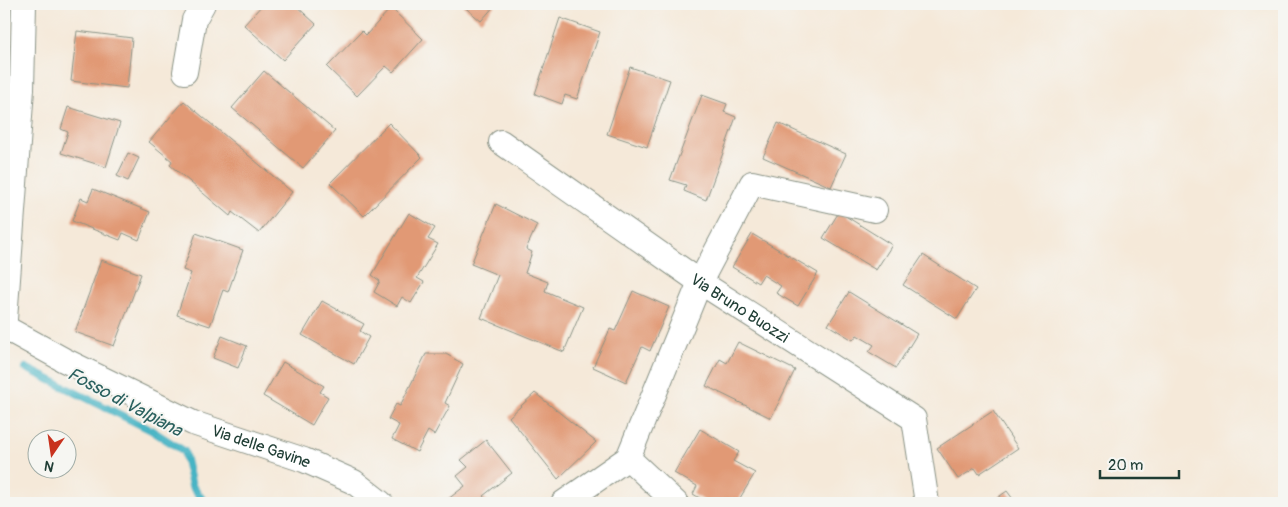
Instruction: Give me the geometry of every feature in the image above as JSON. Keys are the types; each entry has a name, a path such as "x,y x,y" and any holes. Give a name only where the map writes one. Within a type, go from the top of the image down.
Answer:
{"street":[{"path":"4,333 6,280 22,89 24,4"},
{"path":"185,72 194,20 203,4"},
{"name":"Via Bruno Buozzi","path":"500,142 700,282 914,419 927,503"},
{"path":"563,503 628,458 700,282 752,183 874,210"},
{"name":"Via delle Gavine","path":"4,327 64,360 193,423 304,460 354,482 381,503"},
{"path":"628,458 676,503"}],"building":[{"path":"263,4 294,4 316,24 283,60 244,25"},
{"path":"461,4 496,4 481,21"},
{"path":"391,8 423,39 393,72 386,66 357,96 327,67 362,31 366,35"},
{"path":"560,18 600,32 577,99 565,95 562,104 535,94"},
{"path":"77,31 132,38 127,88 71,81"},
{"path":"630,67 670,80 647,147 607,134"},
{"path":"264,71 335,131 303,168 232,108"},
{"path":"702,95 727,104 724,112 736,117 706,200 684,191 686,185 670,180"},
{"path":"184,101 292,192 259,233 232,212 230,216 170,165 172,161 149,142"},
{"path":"68,107 120,123 106,167 61,153 68,132 61,129"},
{"path":"389,123 422,157 364,216 330,183"},
{"path":"778,123 846,154 831,187 763,157"},
{"path":"128,153 139,158 128,181 117,176"},
{"path":"93,189 150,212 139,240 123,233 120,240 72,221 81,198 88,201"},
{"path":"496,204 537,225 526,249 532,252 525,273 548,282 545,291 583,307 564,352 481,318 498,275 471,264"},
{"path":"839,212 892,245 876,270 823,238"},
{"path":"409,213 435,228 428,239 438,244 417,278 424,282 411,303 402,297 397,306 374,292 380,281 372,275"},
{"path":"196,233 243,250 228,292 223,290 210,326 177,315 191,273 183,270"},
{"path":"752,234 818,273 798,306 776,293 781,286 763,275 758,283 732,267"},
{"path":"923,255 976,289 957,319 903,285"},
{"path":"101,260 141,274 114,346 75,332"},
{"path":"633,291 669,307 650,351 642,347 626,382 593,367 610,329 615,331"},
{"path":"849,292 917,334 896,368 869,352 874,345 857,335 853,340 828,325"},
{"path":"322,301 364,324 360,331 369,337 354,364 302,335"},
{"path":"222,336 247,346 238,368 213,358"},
{"path":"738,342 795,370 771,418 706,386 720,359 727,363"},
{"path":"426,354 446,354 463,364 445,403 450,406 434,435 428,431 417,452 392,439 399,425 388,419 396,404 400,406"},
{"path":"283,362 324,386 320,392 328,397 312,425 263,396"},
{"path":"535,393 596,442 558,479 509,417"},
{"path":"993,411 1018,448 979,474 975,468 958,479 937,448"},
{"path":"700,429 739,452 733,461 755,473 737,503 708,503 693,494 697,486 674,473"},
{"path":"486,440 512,473 483,496 489,503 443,503 465,486 457,476 468,467 461,460"},
{"path":"1007,491 1016,503 990,503"}],"waterway":[{"name":"Fosso di Valpiana","path":"26,368 151,430 184,451 192,486 205,503"}]}
